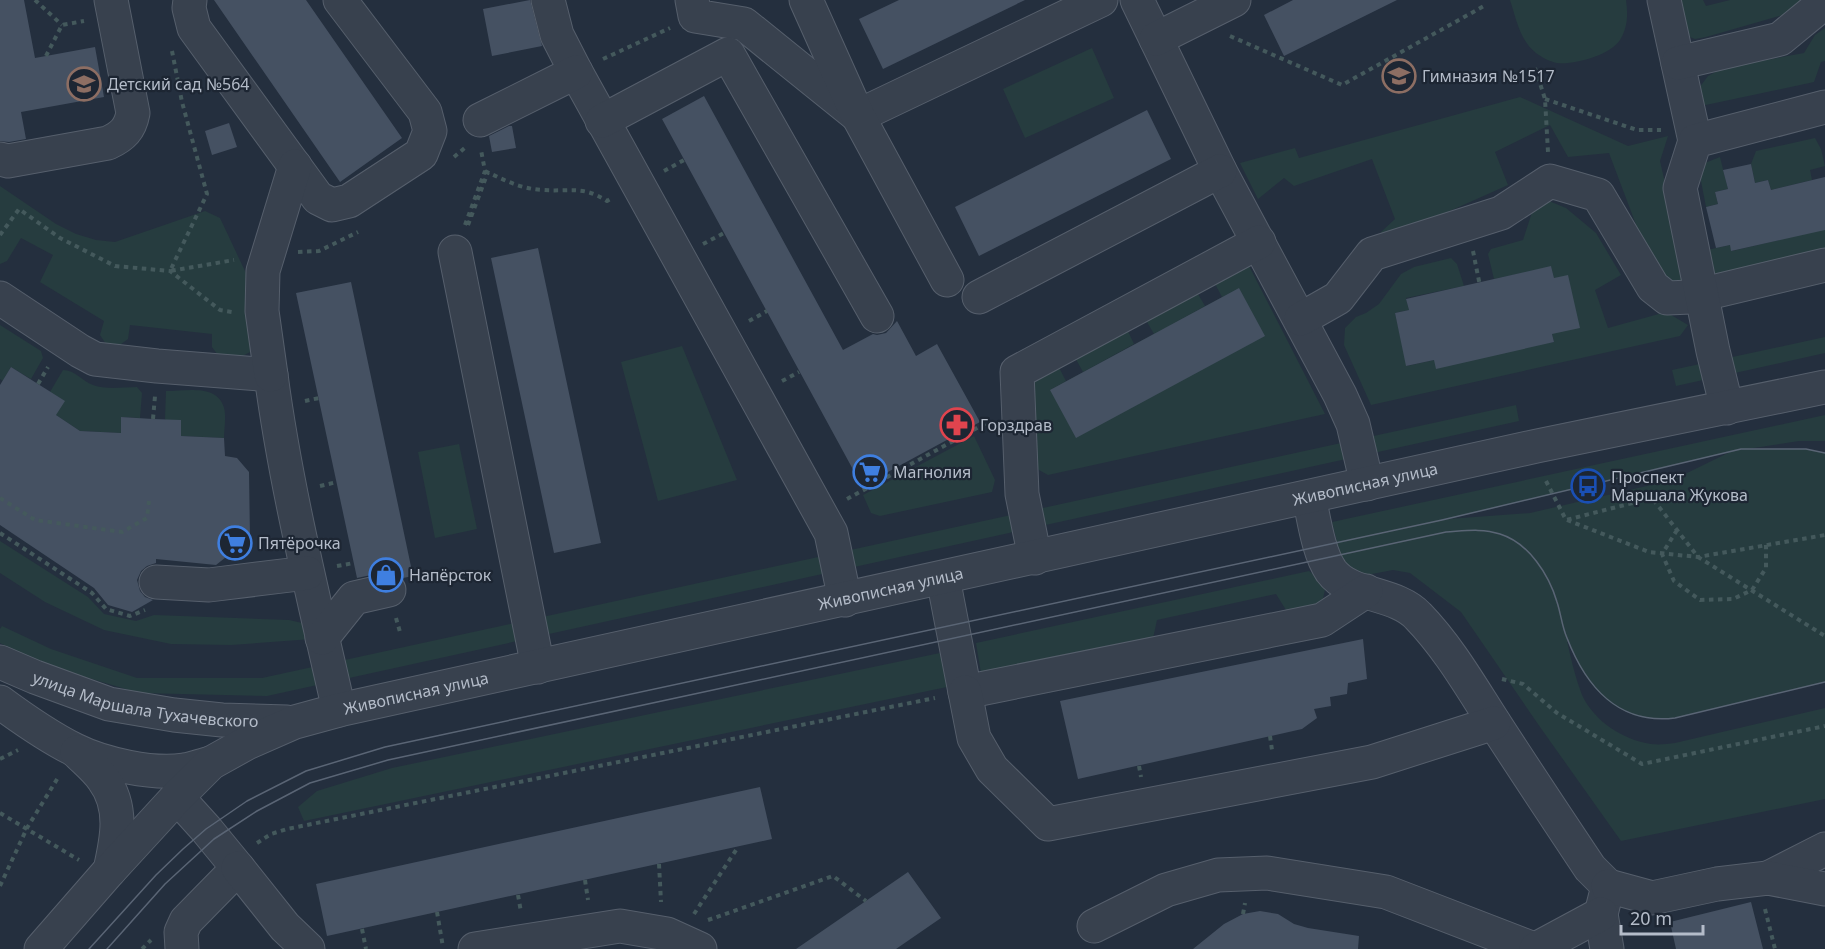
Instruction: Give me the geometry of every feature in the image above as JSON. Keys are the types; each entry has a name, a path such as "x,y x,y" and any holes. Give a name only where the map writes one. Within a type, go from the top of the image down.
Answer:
{"street":[{"path":"190,0 189,8 194,28 318,198 332,204 350,201 421,154 430,131 425,112 340,0"},
{"path":"548,0 557,34 602,121 831,533 845,600"},
{"path":"806,0 858,116 947,280"},
{"path":"858,116 1101,0"},
{"path":"1137,0 1220,171 1340,395 1353,424 1367,484"},
{"path":"1156,39 1234,0"},
{"path":"1664,0 1694,135 1680,188 1727,408"},
{"path":"1678,63 1780,39 1824,1"},
{"path":"0,159 8,161 108,143 120,138 131,126 133,113 113,8"},
{"path":"693,8 744,24 858,116"},
{"path":"602,121 728,54 877,315"},
{"path":"480,134 576,72"},
{"path":"1694,135 1825,107"},
{"path":"295,166 263,271 262,311 275,407 307,573 339,710"},
{"path":"979,297 1220,171"},
{"path":"1301,319 1338,298 1372,254 1501,213 1550,181 1598,195 1653,287 1667,298 1691,297 1825,265"},
{"path":"1035,558 1022,494 1017,372 1259,242"},
{"path":"456,255 538,667"},
{"path":"0,298 95,359 271,375"},
{"name":"Живописная улица","path":"41,949 98,861 177,797 211,763 247,743 295,722 339,710 1526,449 1825,387"},
{"path":"1309,497 1320,546 1332,573 1348,584 1399,602 1417,614 1463,673 1590,868 1605,900 1607,949"},
{"path":"160,582 209,585 307,573"},
{"path":"943,578 974,738 992,769 1048,824 1372,762 1494,723"},
{"path":"965,692 1322,620 1366,591"},
{"path":"322,638 354,598 392,602"},
{"name":"улица Маршала Тухачевского","path":"0,662 110,704 174,715 222,720 295,722"},
{"path":"0,702 46,733 70,759 105,781 116,808 118,823 98,861"},
{"path":"70,759 156,771 184,770 211,763 213,757 205,737 195,727 174,715"},
{"path":"177,797 206,829 285,927 308,949"},
{"path":"1763,879 1825,849"},
{"path":"182,949 181,932 186,921 238,868"},
{"path":"1094,926 1166,890 1218,875 1267,873 1386,892 1535,949 1605,900 1653,898 1717,884 1763,879 1825,889"},
{"path":"475,949 662,937"}],"path":[{"path":"35,0 62,25"},
{"path":"1195,20 1342,85 1484,6"},
{"path":"46,56 62,25 113,8"},
{"path":"576,72 693,8"},
{"path":"170,271 207,194 182,102 171,45"},
{"path":"1535,68 1545,99 1550,181"},
{"path":"1545,99 1637,129 1694,135"},
{"path":"456,255 486,171 480,134"},
{"path":"486,171 510,184 542,190 593,192 607,201 638,185"},
{"path":"0,235 19,209 60,238 116,266 170,271 268,254"},
{"path":"170,271 220,310 238,314 262,311"},
{"path":"856,494 980,427"},
{"path":"1546,481 1566,520 1650,552 1698,557 1825,535"},
{"path":"0,498 35,520 122,532 147,518 149,501"},
{"path":"1566,520 1652,498 1698,557 1825,636"},
{"path":"1662,554 1677,530"},
{"path":"0,533 92,593 106,609 130,616 160,603 160,582"},
{"path":"1662,554 1674,581 1700,600 1733,599 1752,590 1766,568 1766,545"},
{"path":"392,602 400,632"},
{"path":"1463,673 1523,684 1557,713 1642,764 1825,726"},
{"path":"238,868 256,844 271,834 287,829 965,692"},
{"path":"0,759 26,746"},
{"path":"0,886 27,828 70,759"},
{"path":"0,813 81,861 98,861"},
{"path":"662,937 738,847"},
{"path":"659,864 662,937"},
{"path":"662,937 832,876 866,901"},
{"path":"1763,879 1775,949"},
{"path":"437,912 444,949"},
{"path":"362,929 366,949"}],"green space":[{"path":"1510,0 1626,0 1626,25 1620,40 1608,50 1582,61 1557,63 1538,55 1526,42 1519,29"},
{"path":"1676,0 1703,0 1706,6 1730,0 1806,0 1797,11 1695,39 1687,36"},
{"path":"1825,28 1825,61 1821,62 1814,82 1701,106 1699,88 1708,76 1723,68 1804,53 1815,35"},
{"path":"1092,48 1114,98 1025,138 1003,89"},
{"path":"1520,97 1628,146 1668,136 1660,161 1688,283 1675,283 1652,267 1609,153 1568,157 1550,125 1495,152 1508,185 1385,240 1381,232 1395,219 1372,159 1294,186 1284,178 1258,199 1240,163 1295,148 1299,158"},
{"path":"1815,138 1821,149 1825,166 1810,170 1812,180 1771,190 1768,180 1755,183 1751,164 1756,151"},
{"path":"1720,157 1728,189 1715,192 1718,204 1706,207 1700,176 1705,163"},
{"path":"0,186 56,224 76,234 96,240 115,242 205,211 220,218 253,288 252,351 235,360 220,358 212,347 212,334 130,325 128,339 117,347 106,344 100,335 104,321 40,282 53,255 21,238 7,261 0,264"},
{"path":"1549,201 1566,208 1596,233 1621,275 1595,290 1608,328 1666,312 1688,325 1680,336 1371,405 1344,345 1345,328 1356,317 1379,304 1401,274 1414,267 1451,258 1457,264 1464,286 1406,298 1409,310 1395,313 1407,366 1554,342 1552,334 1554,278 1551,267 1494,279 1488,254 1491,249 1523,240 1533,209"},
{"path":"1825,229 1825,254 1713,280 1707,250 1730,245 1732,251"},
{"path":"1247,262 1325,414 1048,475 1039,470 1032,460 1028,380 1055,360 1066,381 1050,390 1239,288 1222,297 1213,280"},
{"path":"1195,289 1205,306 1154,334 1143,315"},
{"path":"0,325 41,351 43,358 31,379 11,367 3,381 0,379"},
{"path":"1125,325 1134,344 1083,372 1072,352"},
{"path":"1825,337 1825,353 1676,386 1672,370"},
{"path":"682,346 737,480 658,501 621,362"},
{"path":"63,370 98,387 137,387 142,393 140,418 121,417 121,433 80,431 56,415 50,392"},
{"path":"166,391 206,391 219,398 225,412 224,438 181,436 165,419"},
{"path":"1516,405 1519,421 267,696 139,693 45,665 0,643 2,626 51,649 137,678 262,678"},
{"path":"1825,415 1825,441 1799,441 1747,449 1806,449 1825,453 1825,682 1675,718 1646,718 1621,709 1599,693 1581,669 1567,641 1577,682 1587,704 1610,728 1640,742 1675,743 1825,708 1825,799 1621,841 1461,612 1410,573 1393,570 1356,577 1343,566 1332,522","holes":["1730,452 1664,482 1530,513 1448,519"]},
{"path":"974,436 995,480 992,492 880,516 871,513 863,495"},
{"path":"459,444 477,529 435,538 418,452"},
{"path":"0,541 88,597 104,614 136,621 154,615 289,620 311,625 312,639 231,645 171,644 104,630 45,602 0,573"},
{"path":"1309,571 1326,585 1322,603 1304,612 1286,610 1276,594 1157,620 1152,643 982,679 976,643"},
{"path":"940,653 947,687 304,821 298,807 317,791 392,768"}],"building":[{"path":"0,0 24,0 35,58 95,47 104,97 21,112 26,139 9,142 0,141"},
{"path":"214,0 306,0 402,138 340,182"},
{"path":"530,0 542,46 492,56 483,9"},
{"path":"899,0 1025,0 883,69 859,19"},
{"path":"1293,0 1397,0 1284,56 1264,15"},
{"path":"704,96 843,350 873,334 886,333 897,321 916,356 937,344 980,422 862,486 662,119"},
{"path":"1147,110 1171,159 979,256 955,207"},
{"path":"229,123 237,147 212,155 205,131"},
{"path":"512,126 516,148 492,152 489,136"},
{"path":"1751,164 1755,183 1768,180 1771,190 1825,177 1825,230 1731,251 1730,245 1716,248 1706,207 1718,204 1715,192 1728,189 1723,170"},
{"path":"538,248 601,543 554,553 491,258"},
{"path":"1551,266 1554,278 1568,275 1580,328 1552,334 1554,342 1436,369 1434,360 1406,366 1395,313 1409,310 1406,299"},
{"path":"351,282 413,576 403,578 395,572 385,572 357,578 296,293"},
{"path":"1239,288 1265,336 1076,438 1050,390"},
{"path":"11,367 65,401 56,415 80,431 121,433 121,417 181,420 181,436 224,438 225,456 237,458 249,472 250,538 216,565 156,559 156,563 141,571 137,580 140,591 145,597 153,600 132,612 108,605 94,588 0,525 0,385"},
{"path":"1363,639 1367,679 1348,683 1347,694 1330,697 1331,706 1314,709 1317,718 1302,729 1078,779 1060,701"},
{"path":"760,787 772,839 327,936 316,884"},
{"path":"908,872 941,918 896,949 796,949"},
{"path":"1751,902 1763,949 1676,949 1670,922"},
{"path":"1260,911 1278,914 1294,924 1308,928 1359,936 1358,949 1193,949 1224,924 1243,914"}],"tram line":[{"path":"89,949 156,875 183,849 206,829 247,801 306,771 385,747 1442,520 1741,449 1806,449 1825,453"},
{"path":"107,949 165,884 214,839 257,811 310,783 388,760 1446,532 1473,530 1493,532 1510,538 1529,552 1549,581 1565,634 1584,672 1595,687 1621,709 1655,719 1675,718 1825,682"}],"place":[{"name":"Гимназия №1517","path":"1399,76"},
{"name":"Детский сад №564","path":"84,84"},
{"name":"Горздрав","path":"957,425"},
{"name":"Магнолия","path":"870,472"},
{"name":"Проспект Маршала Жукова","path":"1588,486"},
{"name":"Пятёрочка","path":"235,543"},
{"name":"Напёрсток","path":"386,575"}]}
